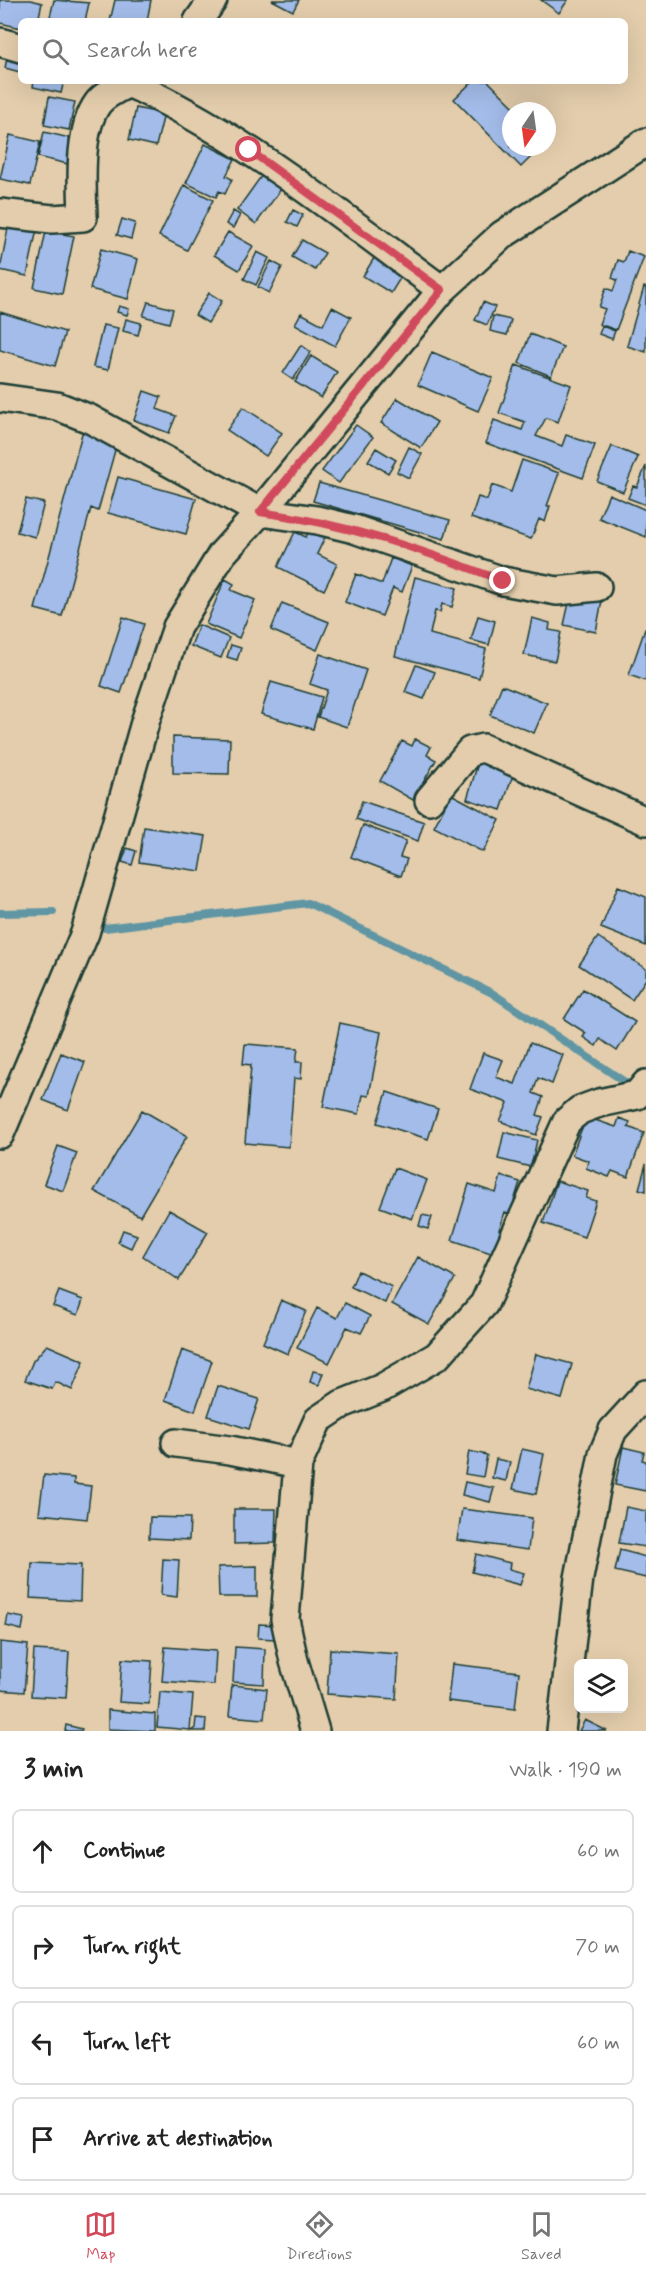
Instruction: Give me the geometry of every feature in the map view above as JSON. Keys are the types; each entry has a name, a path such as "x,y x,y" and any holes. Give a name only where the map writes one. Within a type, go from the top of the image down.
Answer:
{"street":[{"path":"0,42 18,47"},
{"path":"0,213 52,219 82,217 81,170 89,123 98,103 140,84 249,150 442,290"},
{"path":"0,1134 85,933 146,719 177,627 222,554 260,512 442,290 502,235 646,142"},
{"path":"0,398 57,406 90,420 260,512 316,520 354,529 503,581 557,591 597,587"},
{"path":"429,800 470,751 483,748 646,821"},
{"path":"315,1731 294,1661 285,1619 298,1464 318,1420 342,1404 382,1388 437,1356 484,1304 567,1121 589,1107 636,1095 646,1084"},
{"path":"561,1731 579,1578 603,1454 613,1430 646,1394"},
{"path":"176,1443 230,1449 298,1464"}],"building":[{"path":"0,0 31,0 42,3 39,18 18,18 18,27 0,23"},
{"path":"54,0 89,3 86,18 50,18"},
{"path":"115,0 151,0 148,18 111,18"},
{"path":"272,0 299,0 293,11"},
{"path":"541,0 568,0 559,13"},
{"path":"7,58 18,60 18,71 5,68"},
{"path":"34,84 63,84 61,93 33,87"},
{"path":"470,84 491,84 509,102 502,102 502,148 454,99"},
{"path":"49,97 75,102 69,130 44,125"},
{"path":"136,108 164,114 156,146 129,140"},
{"path":"44,132 74,139 68,164 38,157"},
{"path":"10,135 40,142 30,185 0,179"},
{"path":"205,144 235,159 226,176 232,179 225,194 219,191 216,197 186,183"},
{"path":"510,156 532,156 521,167"},
{"path":"267,168 286,182 256,224 237,210"},
{"path":"184,185 213,200 187,250 159,236"},
{"path":"293,210 303,215 297,227 287,222"},
{"path":"233,211 240,215 233,228 226,224"},
{"path":"122,219 135,223 131,239 117,235"},
{"path":"9,223 37,229 27,276 0,270"},
{"path":"46,231 74,236 62,294 34,288"},
{"path":"228,232 253,246 239,270 214,255"},
{"path":"302,240 325,253 315,270 292,257"},
{"path":"101,249 138,259 128,299 90,289"},
{"path":"379,250 407,267 391,293 363,276"},
{"path":"628,251 644,257 616,330 599,324 605,309 599,307 606,288 613,291 617,280 612,278 618,260 624,262"},
{"path":"257,252 269,258 256,285 244,279"},
{"path":"271,261 282,267 269,293 258,287"},
{"path":"644,287 646,288 646,352 627,346"},
{"path":"209,293 222,301 208,323 195,315"},
{"path":"148,302 173,309 169,323 143,316"},
{"path":"483,302 495,307 487,325 475,320"},
{"path":"119,306 129,309 127,315 117,312"},
{"path":"332,307 351,317 335,346 295,324 301,313 323,325"},
{"path":"0,312 65,332 55,366 0,350"},
{"path":"493,316 511,320 507,335 490,331"},
{"path":"126,319 141,323 138,335 123,331"},
{"path":"103,325 118,328 108,370 93,367"},
{"path":"602,326 615,331 612,339 599,334"},
{"path":"530,334 563,347 551,376 519,363"},
{"path":"301,345 311,352 293,380 283,373"},
{"path":"432,352 493,378 478,411 418,385"},
{"path":"311,356 337,372 321,398 295,382"},
{"path":"516,365 571,385 558,422 546,418 536,436 562,446 566,435 595,445 583,478 486,443 494,420 522,430 525,422 499,413"},
{"path":"144,391 161,397 157,409 176,416 169,433 134,420"},
{"path":"397,398 437,422 421,448 381,423"},
{"path":"243,407 282,433 266,456 227,430"},
{"path":"356,425 373,437 339,483 322,471"},
{"path":"84,426 119,436 98,511 91,508 62,616 35,609"},
{"path":"612,446 638,457 623,492 597,481"},
{"path":"409,447 422,454 409,478 397,472"},
{"path":"376,448 396,460 388,473 368,461"},
{"path":"522,460 559,473 547,506 550,506 545,522 539,519 531,539 471,518 478,497 487,500 492,485 511,492"},
{"path":"646,466 646,505 628,498 633,486 637,487"},
{"path":"118,477 196,499 186,534 108,513"},
{"path":"319,483 450,520 444,539 313,501"},
{"path":"609,494 646,510 646,537 599,518"},
{"path":"26,499 44,503 35,537 17,532"},
{"path":"311,525 327,533 317,554 337,564 324,590 278,567 295,532 306,537"},
{"path":"391,558 412,566 402,592 393,588 382,616 345,602 356,574 382,584"},
{"path":"415,577 457,588 452,607 442,604 440,612 435,611 430,634 486,649 479,678 395,656"},
{"path":"225,579 234,584 231,590 255,600 239,638 206,624"},
{"path":"571,594 602,600 596,632 564,625"},
{"path":"282,603 329,622 317,650 271,630"},
{"path":"478,616 495,621 489,645 471,640"},
{"path":"123,617 144,624 121,693 101,686"},
{"path":"532,618 550,623 549,630 561,632 555,661 524,655"},
{"path":"199,625 229,638 221,658 191,646"},
{"path":"646,629 646,681 629,675"},
{"path":"231,645 241,648 237,660 227,657"},
{"path":"320,654 366,670 347,727 318,717 327,690 310,684"},
{"path":"416,665 435,672 424,699 405,692"},
{"path":"271,682 322,697 313,729 261,714"},
{"path":"502,685 547,703 534,733 490,715"},
{"path":"173,737 230,739 229,774 173,773"},
{"path":"415,739 431,747 427,755 436,760 413,800 380,781 402,741 412,746"},
{"path":"480,757 514,772 501,810 467,799"},
{"path":"451,794 500,820 483,852 434,827"},
{"path":"362,801 424,822 418,841 356,819"},
{"path":"363,825 406,841 400,857 407,859 401,876 351,857"},
{"path":"144,827 206,836 200,871 139,862"},
{"path":"127,848 136,851 132,865 122,862"},
{"path":"618,886 646,897 646,946 601,928"},
{"path":"598,937 646,969 646,979 632,1000 579,965"},
{"path":"583,989 635,1022 617,1051 600,1039 596,1046 583,1037 586,1033 564,1019"},
{"path":"340,1023 381,1032 369,1096 363,1095 359,1114 323,1107"},
{"path":"530,1043 563,1055 552,1084 538,1078 533,1093 543,1097 537,1115 543,1117 536,1135 500,1121 508,1103 470,1089 483,1053 503,1060 496,1077 515,1084"},
{"path":"245,1044 298,1048 296,1062 302,1062 301,1079 294,1078 289,1147 245,1143 251,1065 243,1064"},
{"path":"61,1053 85,1062 68,1110 43,1100"},
{"path":"387,1092 438,1109 428,1139 377,1123"},
{"path":"142,1110 187,1136 140,1216 94,1191"},
{"path":"586,1117 616,1127 619,1118 630,1122 628,1127 644,1133 628,1177 612,1171 609,1177 586,1168 589,1161 572,1155"},
{"path":"504,1132 537,1140 531,1167 498,1159"},
{"path":"58,1146 77,1153 63,1191 44,1184"},
{"path":"646,1164 646,1191 639,1189"},
{"path":"395,1168 427,1180 412,1219 380,1207"},
{"path":"501,1176 520,1182 514,1201 520,1203 516,1216 505,1212 499,1230 505,1231 497,1255 452,1240 469,1184 496,1193"},
{"path":"557,1181 588,1191 586,1198 596,1201 584,1237 543,1223"},
{"path":"169,1210 208,1232 179,1280 143,1256"},
{"path":"422,1215 432,1217 428,1229 419,1226"},
{"path":"123,1230 137,1235 131,1248 118,1242"},
{"path":"418,1257 455,1278 429,1324 392,1304"},
{"path":"358,1271 392,1287 385,1303 351,1287"},
{"path":"59,1291 83,1300 78,1315 53,1306"},
{"path":"281,1300 306,1311 288,1354 263,1343"},
{"path":"345,1303 370,1316 361,1333 347,1327 329,1363 297,1348 317,1308 337,1318"},
{"path":"47,1345 84,1361 72,1390 56,1382 52,1389 25,1380 33,1361"},
{"path":"182,1350 212,1361 195,1411 165,1400"},
{"path":"536,1354 572,1364 562,1399 526,1389"},
{"path":"313,1371 323,1373 319,1385 310,1382"},
{"path":"218,1386 259,1399 249,1429 208,1416"},
{"path":"623,1447 644,1452 642,1460 646,1461 646,1491 615,1485"},
{"path":"522,1449 544,1454 536,1494 513,1489"},
{"path":"469,1451 487,1455 483,1477 465,1474"},
{"path":"496,1459 510,1462 506,1481 492,1478"},
{"path":"44,1475 74,1478 74,1484 91,1486 87,1519 39,1514"},
{"path":"465,1482 494,1488 490,1502 462,1495"},
{"path":"626,1507 646,1511 646,1547 619,1543"},
{"path":"234,1509 276,1509 275,1543 234,1544"},
{"path":"462,1509 532,1518 528,1550 457,1540"},
{"path":"150,1517 190,1518 189,1540 149,1538"},
{"path":"620,1550 646,1557 646,1578 615,1571"},
{"path":"476,1554 510,1563 509,1569 524,1573 520,1585 472,1572"},
{"path":"163,1559 179,1560 177,1597 161,1595"},
{"path":"32,1563 81,1565 80,1601 30,1598"},
{"path":"257,1566 257,1597 219,1597 218,1567"},
{"path":"8,1615 24,1618 22,1630 6,1626"},
{"path":"259,1624 276,1625 275,1639 258,1638"},
{"path":"0,1642 28,1645 24,1692 0,1690"},
{"path":"165,1647 216,1651 214,1685 162,1681"},
{"path":"235,1647 265,1649 264,1684 233,1682"},
{"path":"330,1649 399,1654 396,1699 327,1694"},
{"path":"34,1650 69,1652 66,1698 31,1696"},
{"path":"122,1659 152,1661 149,1704 119,1702"},
{"path":"452,1664 519,1672 515,1709 448,1701"},
{"path":"232,1685 267,1689 264,1719 229,1716"},
{"path":"160,1692 193,1695 190,1730 157,1727"},
{"path":"108,1710 155,1714 155,1731 108,1729"},
{"path":"196,1718 206,1719 205,1731 191,1731 195,1728"},
{"path":"585,1720 607,1731 579,1731"},
{"path":"66,1725 82,1729 81,1731 65,1731"}],"waterway":[{"path":"105,928 308,903 492,993 631,1086"},
{"path":"0,913 53,912"}],"route":[{"path":"249,150 442,290 260,512 316,520 354,529 449,560 503,581"}]}
